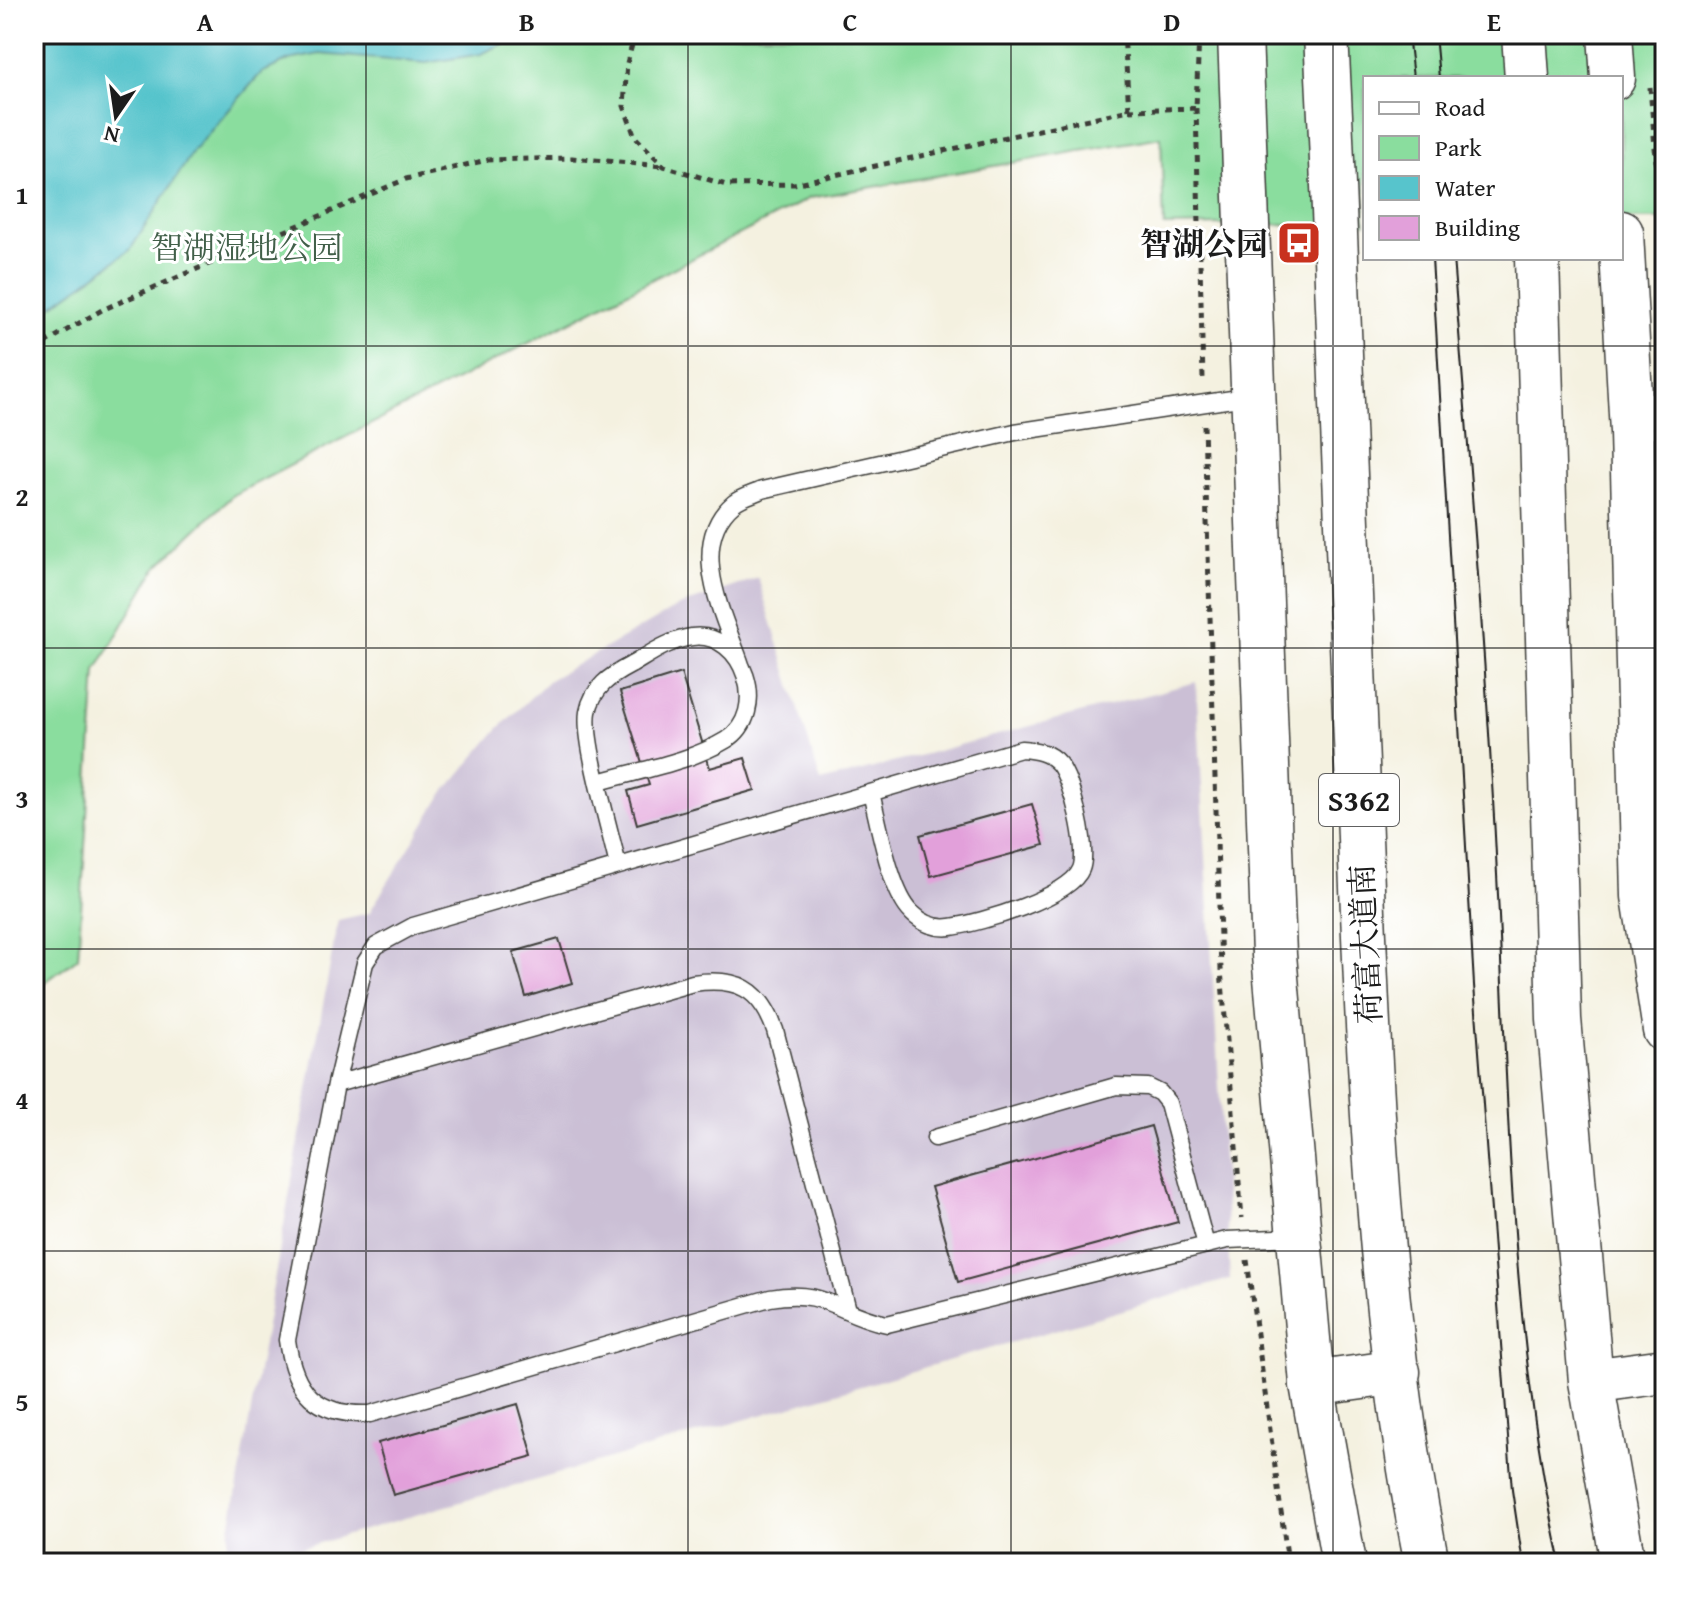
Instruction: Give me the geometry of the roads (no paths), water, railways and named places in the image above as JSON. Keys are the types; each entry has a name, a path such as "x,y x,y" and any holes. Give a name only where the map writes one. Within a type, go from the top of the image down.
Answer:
{"main road":[{"name":"荷富大道南","path":"1326,34 1365,961 1379,1192 1398,1372 1427,1563"},
{"path":"1524,34 1527,76"},
{"path":"1610,34 1631,79"},
{"path":"1240,49 1274,955 1312,1384 1344,1563"},
{"path":"1537,260 1559,1019 1591,1381 1623,1563"},
{"path":"1622,260 1632,432 1644,896 1665,1030"},
{"path":"1591,1381 1665,1371"},
{"path":"1312,1384 1398,1372"}],"lane":[{"path":"599,782 728,740 741,728 749,708 749,687 711,566 710,542 720,519 735,502 762,490 1015,432 1253,395"},
{"path":"618,866 587,729 588,712 595,692 608,678 671,642 694,637 713,639 729,649 741,665"},
{"path":"871,793 899,894 910,912 927,925 949,927 1051,897 1069,887 1082,869 1084,847 1068,782 1058,762 1039,750 1021,749 413,926 376,946 365,963 336,1084 287,1340 296,1380 310,1398 329,1409 350,1415 370,1414 770,1298 814,1296 857,1317 879,1323 906,1322 1206,1245 1245,1239 1299,1237"},
{"path":"336,1084 693,983 734,983 752,992 767,1007 848,1310"},
{"path":"935,1138 1116,1086 1148,1087 1168,1103 1206,1245"}],"water":[{"path":"34,34 525,34 481,54 426,63 320,54 289,60 261,73 194,150 130,250 34,319"}],"tram line":[{"path":"1408,34 1413,76"},
{"path":"1435,34 1439,76"},
{"path":"1432,260 1474,985 1512,1490 1523,1563"},
{"path":"1453,260 1489,735 1515,1231 1532,1398 1544,1481 1561,1563"}],"place":[{"name":"智湖公园","path":"1299,243"}],"park label":[{"name":"智湖湿地公园","path":"247,247"}]}
